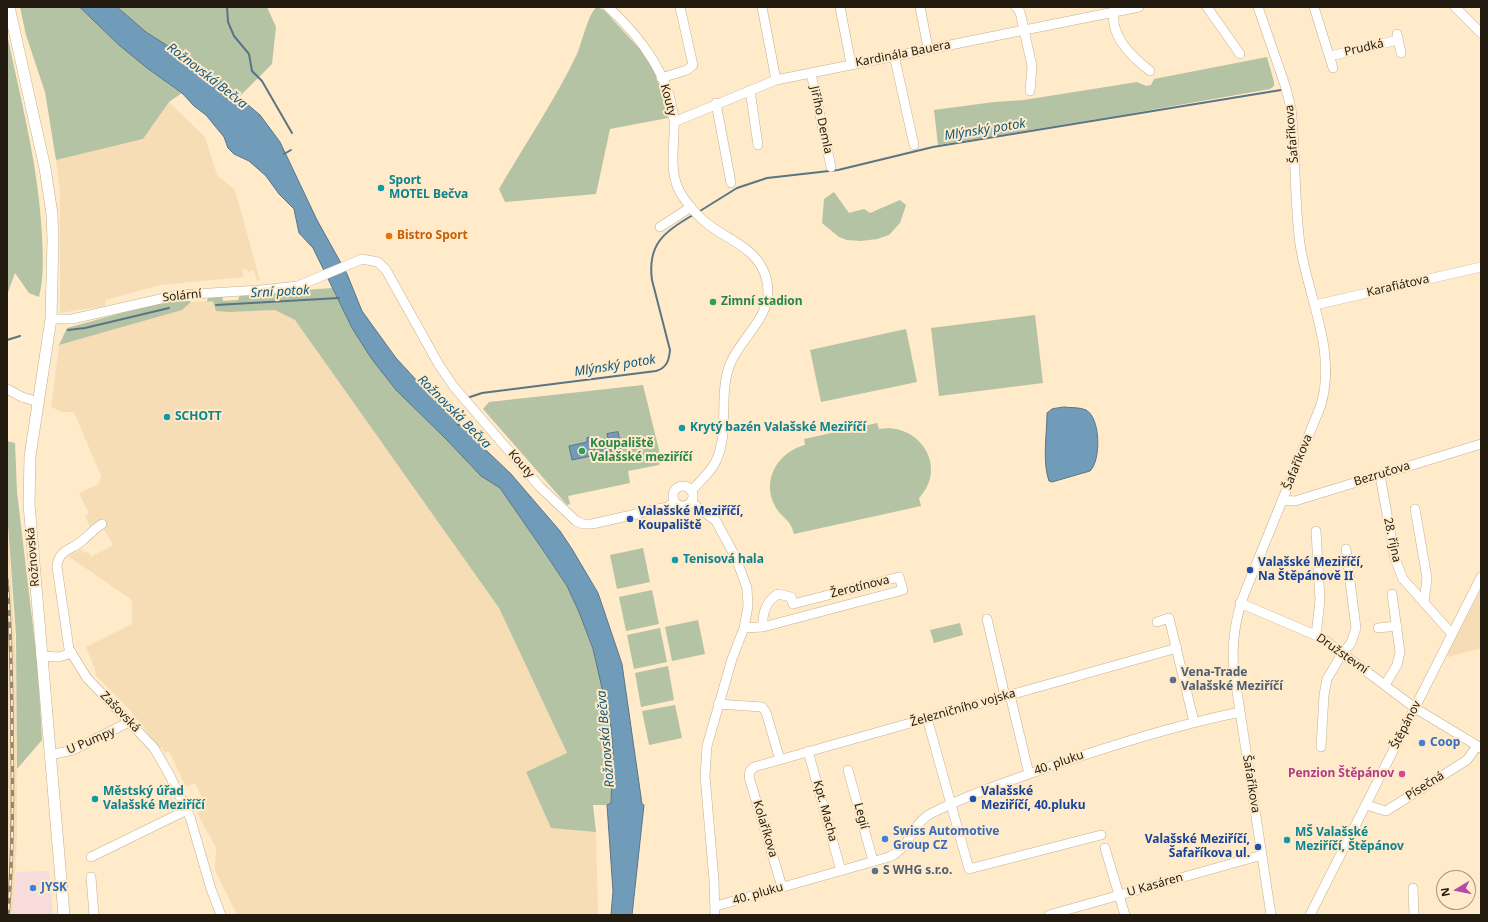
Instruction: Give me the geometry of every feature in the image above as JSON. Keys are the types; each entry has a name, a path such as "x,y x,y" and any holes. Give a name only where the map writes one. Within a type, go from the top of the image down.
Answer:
{"main road":[{"name":"Rožnovská","path":"9,7 50,200 53,240 50,319 30,456 29,493 30,532 64,915"}],"street":[{"name":"Kouty","path":"608,7 652,57 669,94 674,122 673,161 678,188 691,207 708,224 749,250 758,259 764,270 768,283 768,296 765,310 731,362 726,383 722,435 715,463 691,491"},
{"path":"661,78 687,70 694,65 680,7"},
{"path":"762,7 776,80"},
{"path":"840,7 851,64"},
{"path":"920,7 928,48"},
{"path":"1016,7 1020,12 1032,66 1030,91"},
{"name":"Kardinála Bauera","path":"674,122 716,103 776,80 1114,10 1139,7"},
{"path":"1207,7 1240,54"},
{"name":"Šafaříkova","path":"1258,7 1286,85 1291,108 1294,134 1298,228 1304,264 1315,305 1325,353 1325,389 1319,409 1240,603 1234,626 1232,646 1240,712 1271,915"},
{"path":"1314,7 1333,68"},
{"path":"1455,7 1481,33"},
{"path":"1114,10 1115,29 1122,45 1134,59 1150,70"},
{"name":"Prudká","path":"1330,56 1398,37 1401,53"},
{"path":"894,55 914,145"},
{"name":"Jiřího Demla","path":"811,73 831,167"},
{"path":"750,90 758,145"},
{"path":"716,103 731,183"},
{"path":"660,227 691,207"},
{"name":"Kouty","path":"315,279 362,260 370,259 384,266 439,365 460,394 546,493 576,521 583,524 592,524 667,507 675,502 681,506 691,502"},
{"name":"Karafiátova","path":"1315,305 1481,267"},
{"name":"Solární","path":"50,319 72,319 178,295 298,286 315,279"},
{"path":"7,389 22,397 38,402"},
{"name":"Bezručova","path":"1282,500 1295,501 1481,444"},
{"name":"28. října","path":"1380,475 1395,559 1403,579 1452,634"},
{"path":"675,502 673,495 677,488 685,486 691,491 693,498 691,502 716,521 736,558 747,588 748,606 744,628 718,704 707,746 705,776 716,911"},
{"path":"1415,509 1427,578 1424,603"},
{"name":"Zašovská","path":"102,524 78,543 62,553 57,562 67,642 87,678 154,748 187,810 221,915"},
{"path":"1316,531 1320,600 1316,635"},
{"path":"1321,747 1324,695 1328,679 1351,643 1356,628 1346,549"},
{"name":"Žerotínova","path":"744,628 763,627 903,590 899,577 793,604"},
{"name":"Štěpánov","path":"1310,915 1481,577"},
{"path":"763,627 762,616 766,607 774,597 783,594 791,597 793,604 793,618"},
{"path":"1385,685 1398,661 1400,652 1392,594"},
{"name":"Družstevní","path":"1240,603 1316,635 1415,708 1479,747"},
{"path":"1157,622 1169,618 1194,722"},
{"path":"987,619 1029,774"},
{"path":"1378,628 1397,626"},
{"name":"Železničního vojska","path":"750,771 756,766 1177,648"},
{"path":"41,656 60,656 72,653"},
{"path":"718,704 762,707 766,712 780,760"},
{"name":"40. pluku","path":"716,911 782,887 889,857 900,851 924,818 951,804 1029,774 1116,744 1194,722 1240,712"},
{"path":"927,718 969,869 1101,835"},
{"name":"U Pumpy","path":"50,755 73,750 129,722"},
{"name":"Písečná","path":"1366,804 1386,811 1467,760 1479,747"},
{"name":"Kpt. Macha","path":"808,752 841,871"},
{"name":"Legií","path":"848,770 873,862"},
{"name":"Kolaříkova","path":"750,771 750,780 782,887"},
{"path":"91,857 187,810"},
{"path":"1105,848 1125,915"},
{"name":"U Kasáren","path":"1049,915 1262,855"},
{"path":"90,876 94,915"},
{"path":"1413,888 1414,915"}],"shaded area":[{"path":"169,102 205,137 217,175 235,190 260,280 257,281 254,270 248,272 247,269 242,270 244,277 160,285 106,300 105,306 60,313 60,192 56,160 143,139"},
{"path":"213,301 230,312 275,310 295,320 499,608 567,753 526,772 551,827 596,832 598,915 237,915 215,870 216,848 197,813 207,808 195,783 186,787 169,751 165,753 162,747 159,748 129,709 96,676 95,669 86,647 132,624 132,600 68,556 82,549 84,553 88,552 91,557 113,545 100,522 90,527 85,516 89,514 79,493 99,484 101,476 74,412 62,412 51,407 59,345 182,310 191,302"},
{"path":"7,511 16,662 17,837 13,915 7,915"},
{"path":"1481,589 1481,648 1448,657 1447,655"},
{"path":"49,871 53,915 13,915 16,872"}],"green space":[{"path":"20,7 80,7 130,52 182,93 169,102 143,139 56,160 45,92 26,35"},
{"path":"117,7 267,7 276,27 272,64 239,97 213,75 146,32"},
{"path":"597,7 604,10 646,56 656,74 668,118 610,129 596,194 505,202 499,189 550,105 577,54 591,14"},
{"path":"7,34 29,135 37,185 43,260 42,282 39,297 29,293 15,273 7,295"},
{"path":"1267,57 1274,82 1274,86 1270,89 938,145 934,110 994,102 1024,100 1137,82 1146,86 1151,85 1154,79"},
{"path":"834,192 849,213 864,209 870,213 900,200 906,205 900,223 889,235 877,239 861,241 847,240 839,237 822,223 824,199"},
{"path":"332,288 352,328 371,358 396,390 481,476 500,488 567,586 579,612 593,650 604,692 613,751 611,803 607,805 593,805 596,832 551,828 526,772 567,753 499,608 295,320 275,310 230,312 216,311 213,301 207,302 208,297 222,295 223,301 238,300 240,295"},
{"path":"184,298 191,302 182,310 59,345 67,328 165,301"},
{"path":"1035,315 1043,383 939,396 931,328"},
{"path":"906,329 917,382 821,402 810,350"},
{"path":"643,385 661,458 659,465 628,471 630,483 568,496 570,504 567,505 483,409 489,402"},
{"path":"877,423 879,429 893,429 906,432 917,440 925,449 930,461 931,473 928,486 919,498 921,506 794,534 788,522 775,506 771,496 771,477 780,461 787,454 805,445 804,439"},
{"path":"7,441 15,443 17,492 38,669 42,740 17,769 16,635 7,511"},
{"path":"643,548 650,582 617,589 610,555"},
{"path":"652,590 659,624 626,631 619,597"},
{"path":"698,620 705,654 672,661 665,627"},
{"path":"960,623 963,635 934,643 930,630"},
{"path":"660,628 667,662 634,669 627,635"},
{"path":"668,666 674,700 641,707 635,673"},
{"path":"675,705 682,738 649,745 642,711"}],"water":[{"name":"Rožnovská Bečva","path":"80,7 117,7 146,32 213,75 260,115 280,142 317,220 347,274 362,311 396,358 442,408 511,474 560,531 572,549 598,593 622,664 642,804 644,805 632,915 611,915 613,891 607,805 611,803 613,751 611,727 593,649 567,586 500,488 481,476 396,390 371,358 352,328 313,248 299,233 294,209 279,194 266,176 249,161 234,154 228,148 224,137 206,115 194,106 182,93 147,68 119,45"},
{"path":"1064,407 1084,409 1091,415 1097,430 1098,449 1094,466 1090,471 1052,482 1049,481 1046,465 1045,447 1047,413 1052,409"},
{"path":"618,432 624,458 600,462 595,441 608,438 607,434"},
{"name":"Koupaliště Valašské meziříčí","path":"592,437 596,455 572,460 569,446 587,442 587,438"}],"waterway":[{"path":"227,7 228,22 234,36 249,54 252,71 262,81 292,133"},
{"name":"Mlýnský potok","path":"700,211 737,188 767,178 838,170 933,147 1281,90"},
{"path":"284,154 291,150"},
{"name":"Mlýnský potok","path":"467,398 482,393 656,371 663,368 668,360 670,350 652,280 652,257 655,248 666,233 693,215"},
{"name":"Srní potok","path":"216,305 339,298"},
{"name":"Srní potok","path":"68,330 85,328 169,308"},
{"name":"Srní potok","path":"7,340 20,336"},
{"name":"Mlýnský potok","path":"458,425 463,411"}],"railway":[{"path":"7,580 11,661 12,785 12,850 8,915"}],"place":[{"name":"Sport MOTEL Bečva","path":"381,188"},
{"name":"Bistro Sport","path":"389,236"},
{"name":"Zimní stadion","path":"713,302"},
{"name":"SCHOTT","path":"167,417"},
{"name":"Krytý bazén Valašské Meziříčí","path":"682,428"},
{"name":"Koupaliště Valašské meziříčí","path":"582,451"},
{"name":"Valašské Meziříčí, Koupaliště","path":"630,519"},
{"name":"Tenisová hala","path":"675,560"},
{"name":"Valašské Meziříčí, Na Štěpánově II","path":"1250,570"},
{"name":"Vena-Trade Valašské Meziříčí","path":"1173,680"},
{"name":"Coop","path":"1422,743"},
{"name":"Penzion Štěpánov","path":"1402,774"},
{"name":"Městský úřad Valašské Meziříčí","path":"95,799"},
{"name":"Valašské Meziříčí, 40.pluku","path":"973,799"},
{"name":"Swiss Automotive Group CZ","path":"885,839"},
{"name":"MŠ Valašské Meziříčí, Štěpánov","path":"1287,840"},
{"name":"Valašské Meziříčí, Šafaříkova ul.","path":"1258,847"},
{"name":"S WHG s.r.o.","path":"875,871"},
{"name":"JYSK","path":"33,888"}]}
